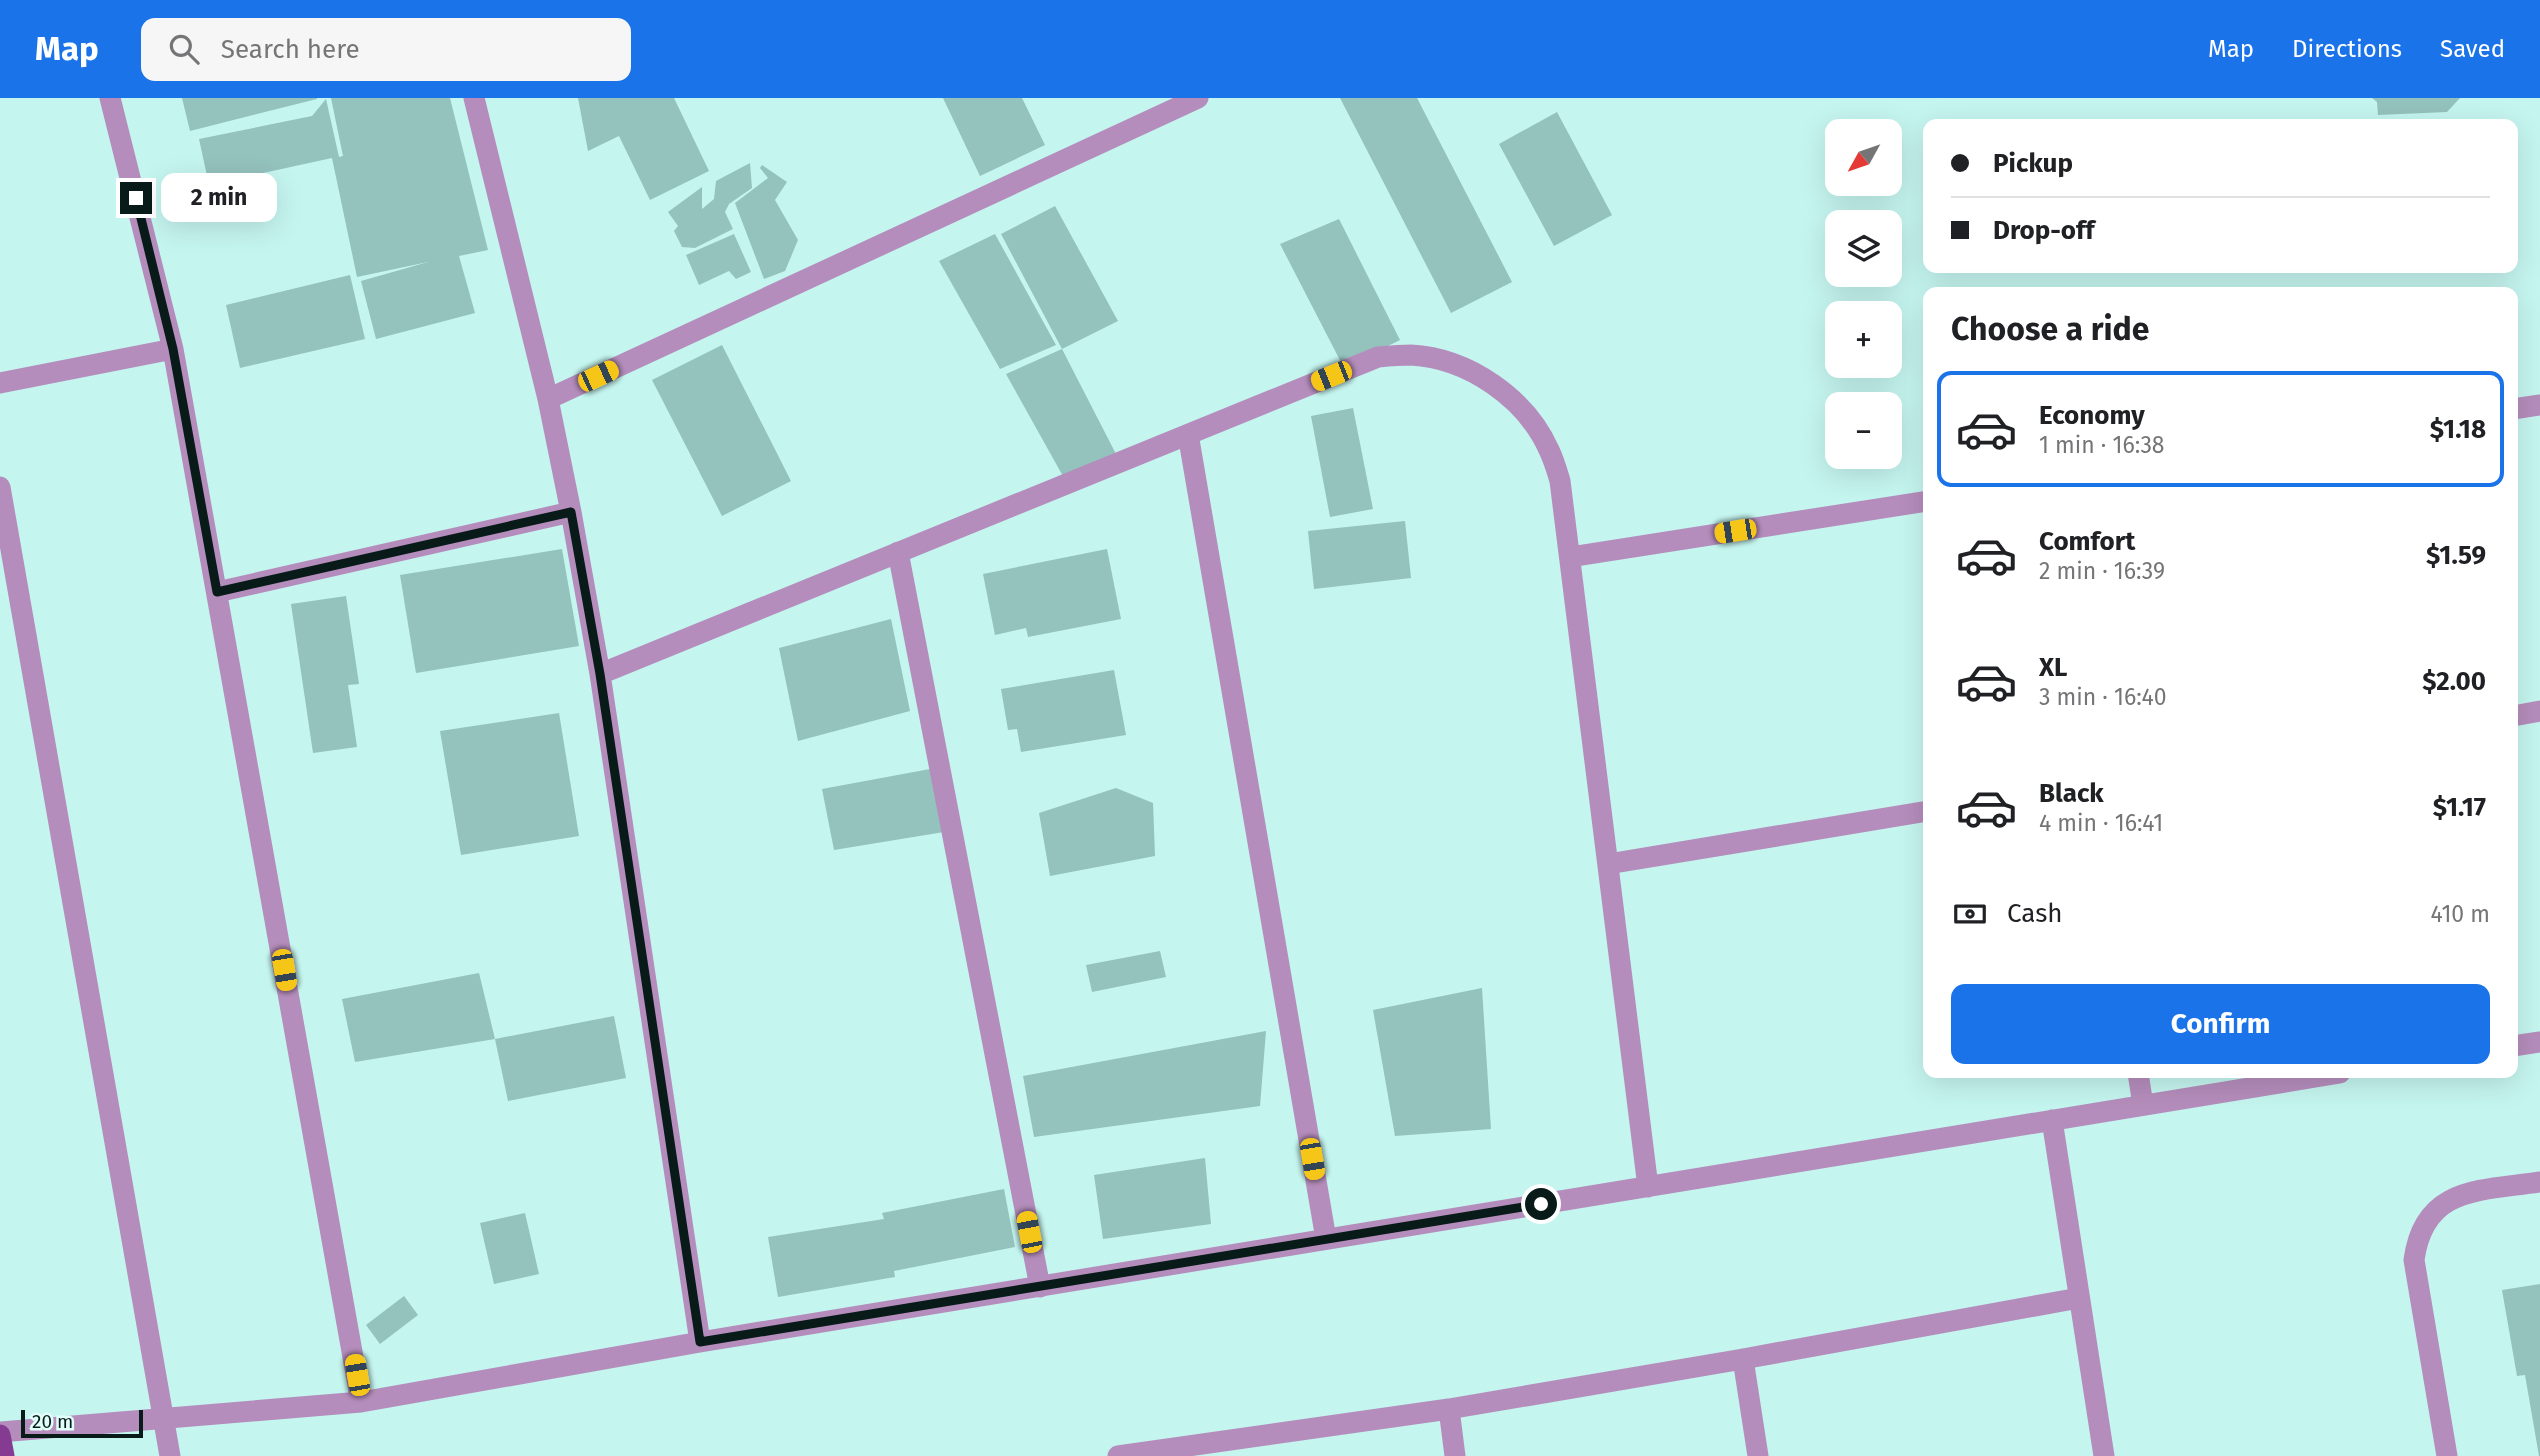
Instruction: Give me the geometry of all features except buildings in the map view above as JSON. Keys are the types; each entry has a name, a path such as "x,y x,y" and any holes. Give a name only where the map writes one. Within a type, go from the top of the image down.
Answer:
{"main road":[{"path":"0,1433 4,1456"}],"street":[{"path":"110,98 173,349 361,1402"},
{"path":"474,98 548,399 571,512 600,674 700,1342"},
{"path":"548,399 1198,98"},
{"path":"0,383 173,349"},
{"path":"600,674 1378,356 1413,355 1447,362 1478,375 1507,394 1531,419 1549,449 1560,481 1648,1187"},
{"path":"2518,408 2540,405"},
{"path":"1188,434 1326,1240"},
{"path":"0,486 170,1456"},
{"path":"1570,557 1923,502"},
{"path":"217,592 571,512"},
{"path":"898,552 1040,1287"},
{"path":"2518,715 2540,711"},
{"path":"1608,864 1923,812"},
{"path":"2518,1045 2540,1042"},
{"path":"2139,1078 2143,1105"},
{"path":"0,1433 361,1402 700,1342 2309,1078"},
{"path":"2052,1120 2104,1456"},
{"path":"2447,1456 2414,1260 2417,1240 2426,1221 2441,1205 2459,1195 2540,1182"},
{"path":"1118,1456 1449,1409 2079,1298"},
{"path":"1743,1359 1758,1456"},
{"path":"1449,1409 1455,1456"}],"route":[{"path":"136,198 173,349 217,592 571,512 600,674 700,1342 1541,1204"}]}
